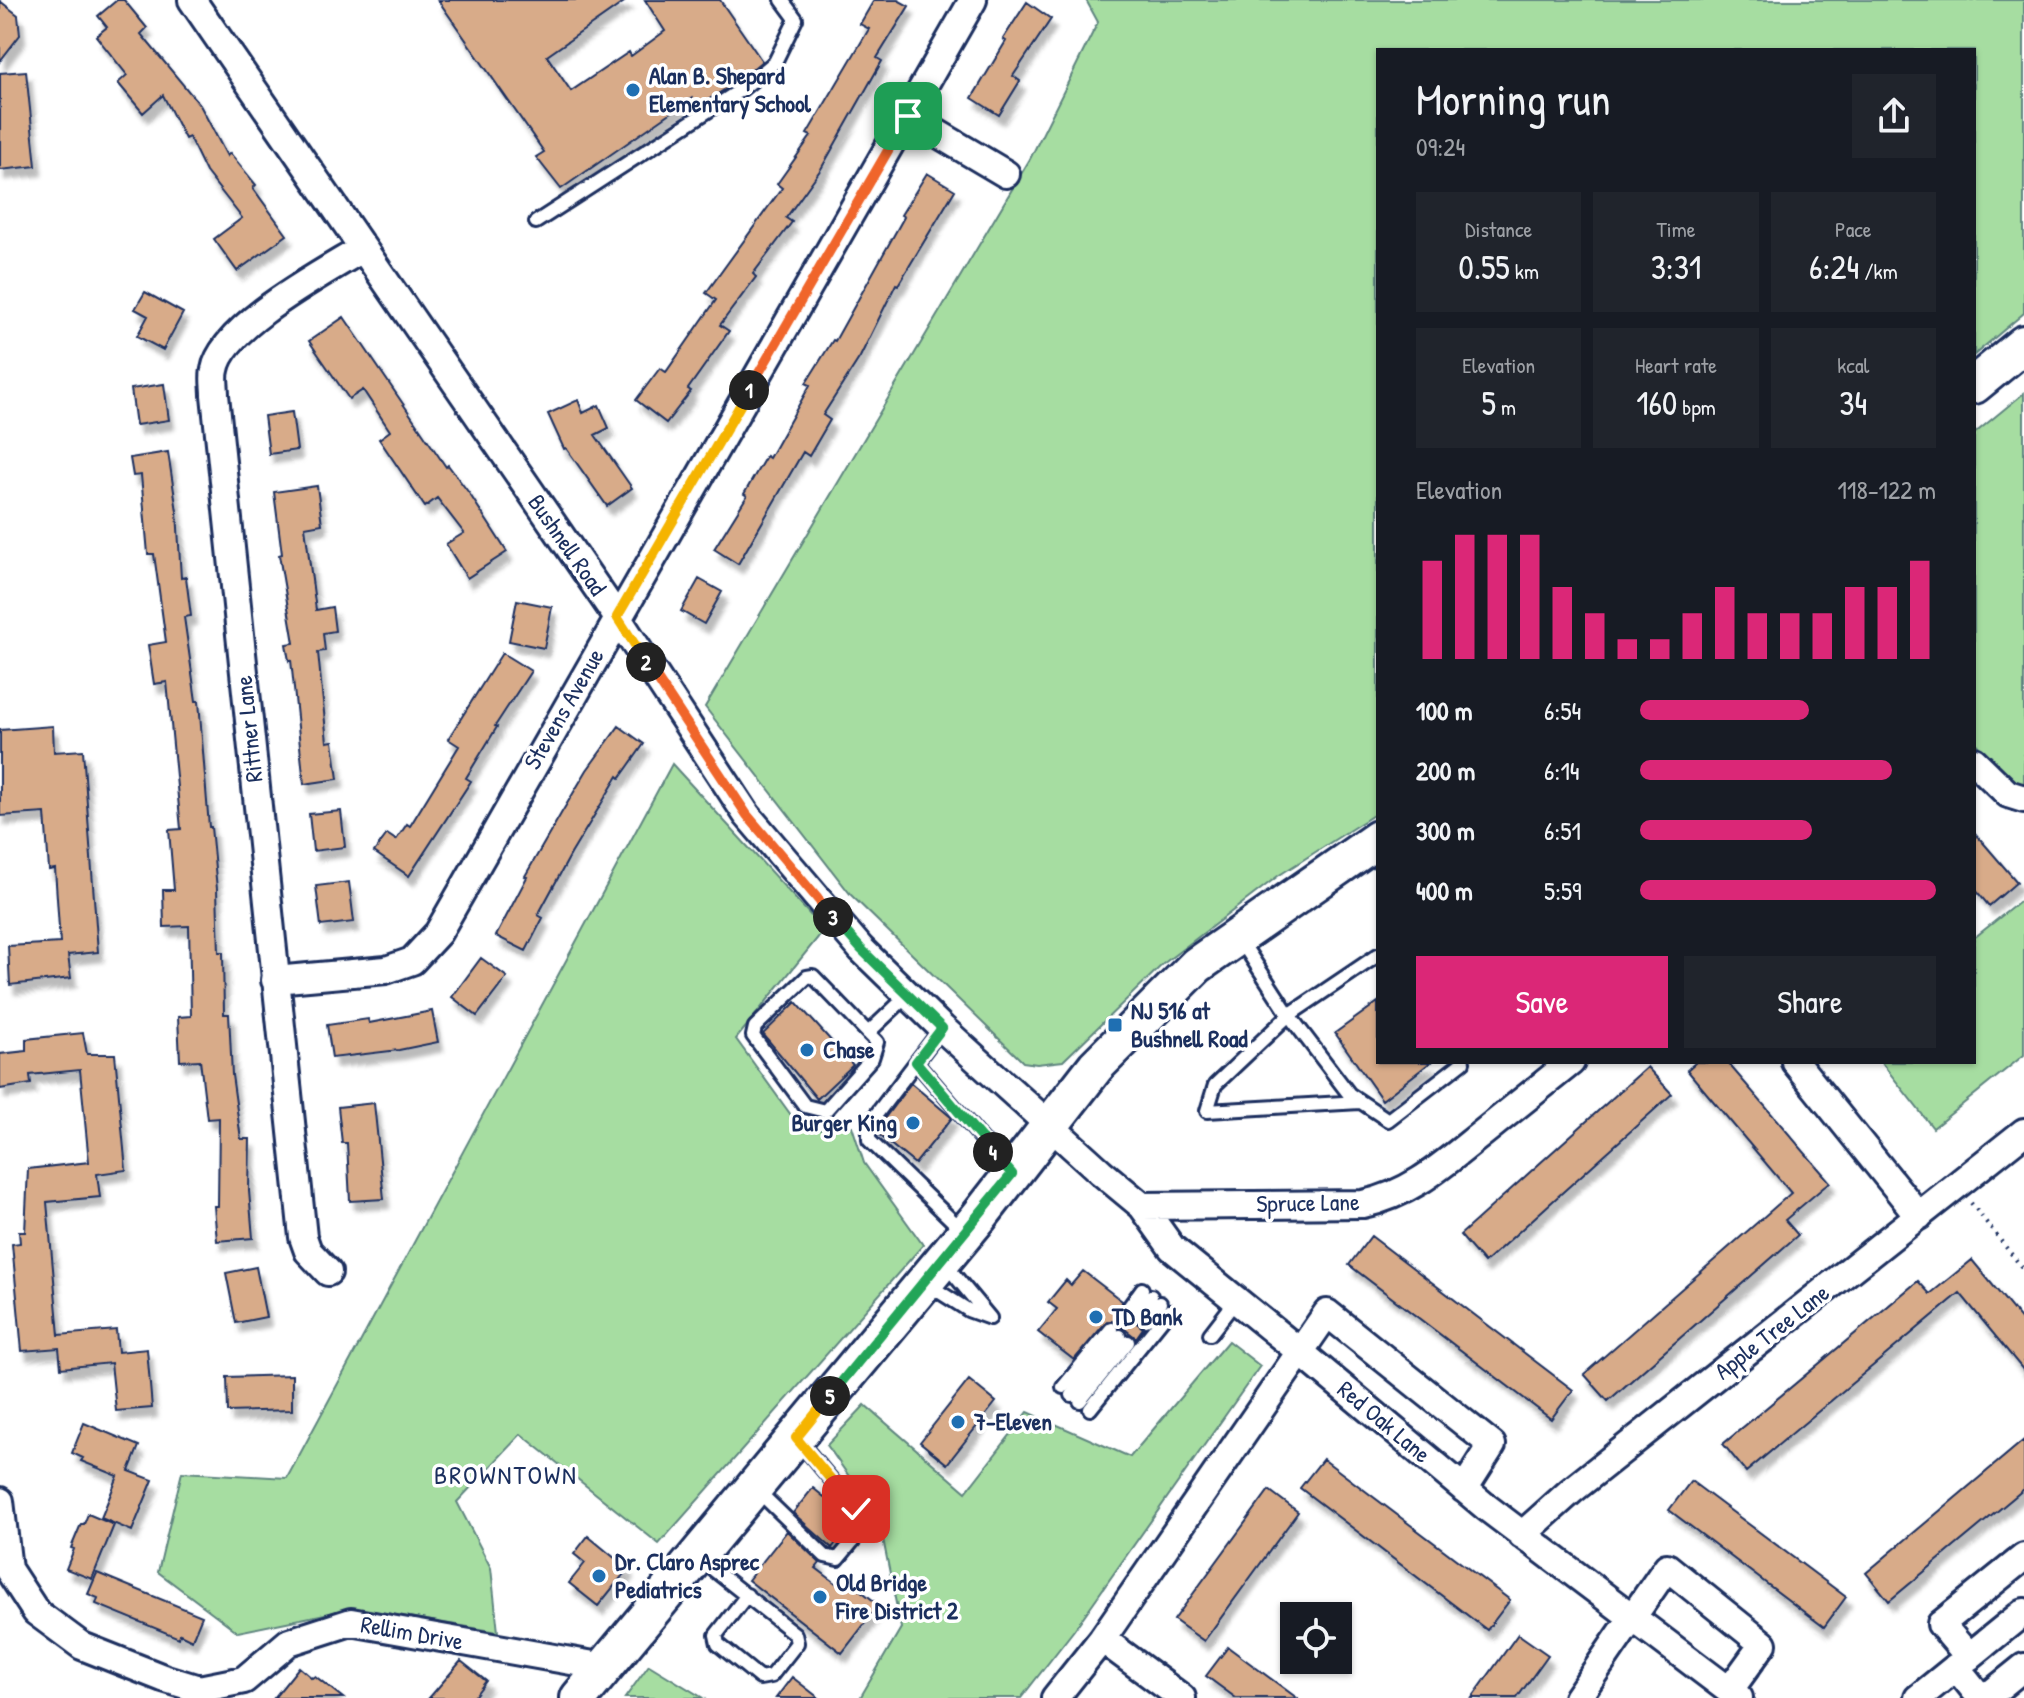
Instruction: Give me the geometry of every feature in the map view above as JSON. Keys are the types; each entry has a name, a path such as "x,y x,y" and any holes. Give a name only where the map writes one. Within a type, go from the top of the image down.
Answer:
{"main road":[{"path":"1976,383 2024,344"},
{"path":"579,1698 966,1233 1096,1066 1197,965 1376,840"}],"street":[{"name":"Bushnell Road","path":"192,0 617,617 747,815 861,949 942,1028 1049,1124"},
{"name":"Stevens Avenue","path":"275,980 386,970 412,961 438,933 973,0"},
{"path":"908,116 1006,174"},
{"name":"Rittner Lane","path":"328,1272 308,1251 303,1237 215,395 215,367 229,341 255,317 362,249"},
{"path":"1976,763 2008,794 2024,799"},
{"name":"Spruce Lane","path":"1142,1206 1363,1204 1382,1200 1434,1172 1569,1064"},
{"path":"1797,1064 1919,1216"},
{"name":"Red Oak Lane","path":"1049,1124 1142,1206 1172,1248 1464,1489 1734,1694"},
{"name":"Apple Tree Lane","path":"1522,1535 1571,1491 2024,1132"},
{"path":"1055,1698 1102,1639 1327,1313 1492,1445 1464,1489"},
{"name":"Rellim Drive","path":"0,1501 8,1569 36,1612 82,1646 199,1689 244,1680 289,1642 351,1622 605,1667"},
{"path":"2024,1557 1941,1624 1976,1692 1988,1696 2024,1667"},
{"path":"1577,1698 1667,1567 1763,1644 1734,1694"},
{"path":"1918,1698 2024,1612"},
{"path":"1102,1639 1182,1698"}],"lane":[{"path":"536,222 742,89 775,62 796,19 782,0"},
{"path":"1239,937 1289,1015 1349,1094 1388,1120 1460,1064"},
{"path":"1360,1102 1207,1111 1215,1085 1289,1015 1376,956"},
{"path":"813,976 868,1033 877,1042 872,1058 825,1111 805,1106 753,1036 755,1027 807,977 813,976"},
{"path":"868,1033 908,995"},
{"path":"942,1028 869,1124 869,1140 966,1233"},
{"path":"916,1062 1012,1174"},
{"path":"1210,1334 1237,1299"},
{"path":"1155,1300 1137,1313 1155,1300"},
{"path":"1076,1398 1155,1300"},
{"path":"1076,1398 1119,1336 1076,1398"},
{"path":"755,1488 825,1556 838,1559 862,1530 856,1509 796,1438"},
{"path":"698,1557 747,1595 795,1634 797,1643 771,1676 760,1678 718,1644 716,1635 747,1595"}],"path":[{"path":"1957,1185 2024,1270"}],"green space":[{"path":"1086,0 2024,0 2024,313 1976,353 1976,48 1376,48 1376,813 1278,876 1163,964 1063,1061 1037,1064 1023,1062 851,895 705,707 1030,159 1098,22"},
{"path":"2024,393 2024,801 1976,743 1976,432"},
{"path":"672,764 824,930 736,1039 791,1115 820,1129 852,1126 864,1163 923,1245 659,1544 521,1434 457,1502 491,1568 498,1632 354,1608 238,1632 158,1572 182,1472 287,1478"},
{"path":"2024,898 2024,1055 1933,1128 1883,1064 1976,1064 1976,936"},
{"path":"1228,1341 1260,1366 1074,1630 1021,1698 860,1698 901,1628 879,1519 827,1445 865,1405 966,1492 1028,1412 1130,1457"},
{"path":"649,1665 703,1698 625,1698"}],"building":[{"path":"117,0 124,0 147,28 141,34 200,105 227,156 230,153 256,185 253,188 287,235 237,271 214,239 242,218 206,172 163,95 143,113 118,83 127,75 96,36 107,27 98,16"},
{"name":"Alan B. Shepard Elementary School","path":"438,0 627,0 547,56 571,91 629,52 631,56 665,31 645,0 720,0 762,61 737,82 698,106 692,98 561,189 536,157 544,152"},
{"path":"874,0 898,0 909,6 877,58 882,61 821,169 786,218 792,222 720,325 729,331 688,389 691,391 666,423 636,400 660,368 666,372 716,300 706,293 782,188 777,184 811,136 807,134 869,29 860,24"},
{"path":"0,1 18,15 20,35 0,61"},
{"path":"1027,2 1051,19 1013,76 1020,81 999,115 972,98 1006,41 1003,39"},
{"path":"26,71 36,166 0,170 0,73"},
{"path":"927,173 955,190 896,284 860,357 823,415 830,420 809,456 803,452 738,564 714,549 747,496 744,494 766,456 769,458 810,385 806,383 835,341 904,217 901,215"},
{"path":"145,292 183,313 163,350 137,336 148,316 135,309"},
{"path":"344,317 446,467 448,465 469,493 507,552 467,578 446,544 464,533 437,498 425,507 379,439 390,431 363,390 349,399 309,341"},
{"path":"164,384 169,420 136,425 131,389"},
{"path":"578,400 583,413 599,405 609,428 595,435 632,488 607,506 564,449 548,414"},
{"path":"292,412 297,450 269,454 264,416"},
{"path":"168,452 177,511 181,578 186,577 191,616 184,617 196,701 199,701 217,889 219,952 223,952 224,1014 229,1014 232,1075 241,1139 250,1139 249,1191 253,1238 217,1241 214,1206 218,1206 219,1118 207,1119 200,1060 180,1061 178,1017 191,1016 189,926 164,927 163,890 174,890 169,830 181,829 167,682 154,684 148,645 166,642 154,554 148,554 141,475 133,476 130,458"},
{"path":"317,486 322,524 305,527 316,610 332,607 335,631 323,633 325,651 318,652 327,742 333,741 338,779 304,784 291,660 286,644 294,643 279,555 282,554 274,492"},
{"path":"699,579 722,592 704,624 681,611"},
{"path":"517,600 552,607 544,648 509,641"},
{"path":"502,653 531,671 466,778 471,781 409,876 374,852 387,834 396,840 407,824 410,826 459,746 448,739"},
{"path":"53,726 54,752 83,750 98,952 68,955 71,978 10,985 8,946 60,943 55,869 49,870 45,813 0,816 0,730"},
{"path":"619,726 644,744 620,778 618,776 571,854 538,915 543,918 526,951 496,936 525,876 562,812"},
{"path":"341,811 345,847 313,851 309,814"},
{"path":"1976,834 2017,882 1989,906 1976,890"},
{"path":"349,882 354,922 321,926 316,886"},
{"path":"481,958 507,977 477,1016 452,997"},
{"name":"Chase","path":"796,1002 853,1065 817,1099 763,1034"},
{"path":"1376,1003 1376,1064 1428,1064 1382,1100 1335,1033"},
{"path":"432,1011 438,1042 332,1058 327,1025 368,1019 369,1023"},
{"path":"83,1033 87,1054 115,1054 126,1170 97,1174 100,1197 47,1202 59,1335 116,1330 118,1352 147,1349 152,1408 116,1411 111,1363 61,1368 59,1348 22,1351 12,1244 20,1243 19,1232 25,1232 28,1169 89,1162 80,1070 30,1075 31,1084 0,1089 0,1054 26,1051 26,1039"},
{"path":"1694,1064 1729,1064 1830,1182 1785,1220 1798,1235 1608,1401 1584,1374 1791,1193 1687,1070"},
{"path":"1647,1067 1672,1094 1484,1263 1460,1235"},
{"name":"Burger King","path":"911,1083 952,1118 915,1164 878,1134 878,1127"},
{"path":"374,1103 384,1199 350,1201 347,1143 342,1143 338,1107"},
{"path":"1371,1236 1573,1390 1551,1419 1349,1265"},
{"path":"1972,1260 2024,1323 2024,1371 1960,1293 1746,1472 1723,1444 1918,1281 1930,1294"},
{"path":"256,1267 266,1317 236,1323 226,1273"},
{"name":"TD Bank","path":"1083,1271 1122,1301 1121,1311 1143,1328 1136,1338 1116,1322 1107,1321 1074,1360 1038,1332 1057,1309 1048,1302 1066,1280 1071,1285"},
{"path":"292,1375 292,1410 228,1412 227,1377"},
{"name":"7-Eleven","path":"969,1380 996,1402 947,1464 920,1442"},
{"path":"84,1423 139,1446 129,1471 153,1480 132,1531 101,1518 118,1476 81,1461 83,1458 72,1453"},
{"path":"2024,1440 2024,1489 1889,1601 1866,1573"},
{"path":"1323,1459 1510,1600 1487,1630 1300,1488"},
{"path":"1691,1481 1846,1597 1824,1627 1669,1510"},
{"path":"813,1488 849,1517 851,1524 832,1548 793,1513"},
{"path":"1269,1490 1298,1512 1204,1641 1174,1620"},
{"path":"88,1514 114,1525 92,1579 66,1569 74,1549 71,1548"},
{"name":"Old Bridge Fire District 2","path":"787,1531 820,1563 816,1568 845,1590 851,1583 879,1605 842,1653 748,1580"},
{"name":"Dr. Claro Asprec Pediatrics","path":"588,1536 628,1569 598,1606 569,1583 585,1563 574,1554"},
{"path":"97,1573 202,1616 192,1640 180,1634 179,1638 96,1604 98,1598 88,1594"},
{"path":"1518,1634 1548,1655 1517,1698 1472,1698"},
{"path":"1228,1647 1297,1698 1236,1698 1206,1676"},
{"path":"461,1661 486,1681 473,1698 429,1698"},
{"path":"299,1667 312,1678 315,1676 343,1698 274,1698"},
{"path":"792,1677 819,1698 776,1698"}],"place":[{"name":"Alan B. Shepard Elementary School","path":"633,90"},
{"name":"NJ 516 at Bushnell Road","path":"1115,1025"},
{"name":"Chase","path":"807,1050"},
{"name":"Burger King","path":"913,1123"},
{"name":"TD Bank","path":"1096,1317"},
{"name":"7-Eleven","path":"958,1422"},
{"name":"Dr. Claro Asprec Pediatrics","path":"599,1576"},
{"name":"Old Bridge Fire District 2","path":"820,1597"}],"district":[{"name":"BROWNTOWN","path":"506,1475"}],"route":[{"path":"856,1509 796,1438 1012,1174 916,1062 942,1028 861,949 747,815 617,617 908,116"}]}
